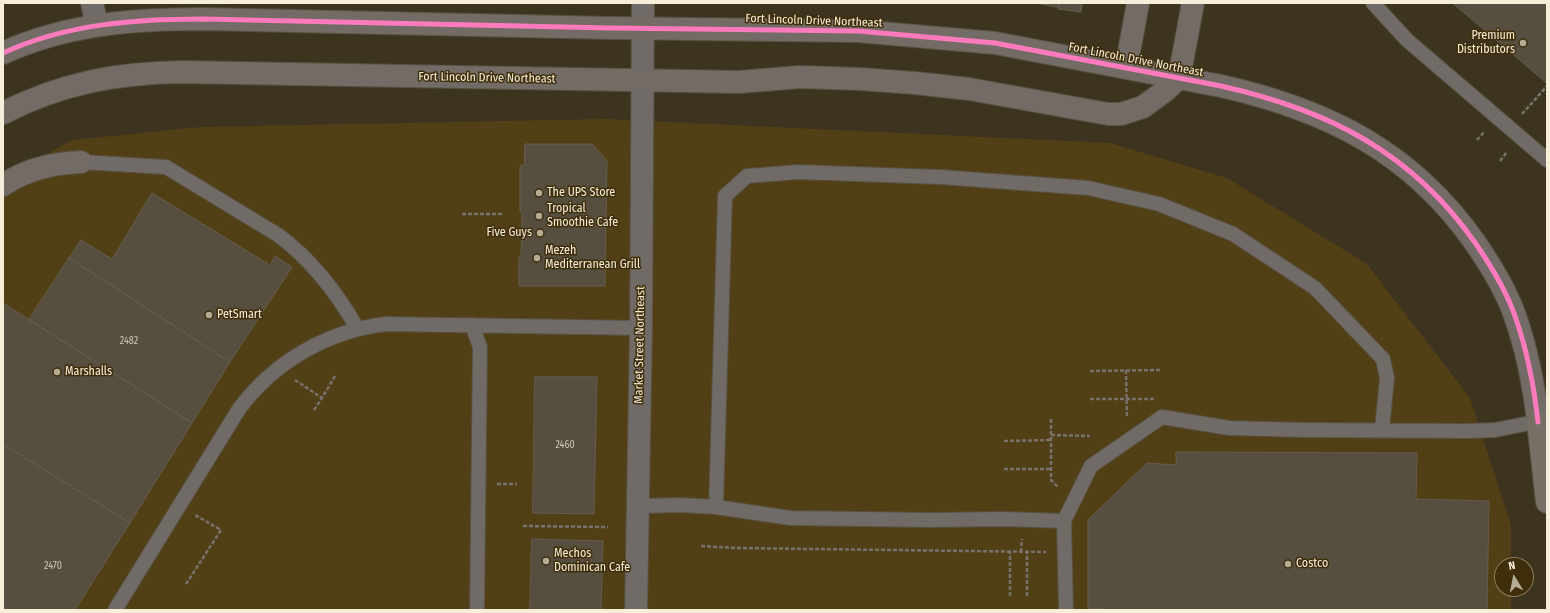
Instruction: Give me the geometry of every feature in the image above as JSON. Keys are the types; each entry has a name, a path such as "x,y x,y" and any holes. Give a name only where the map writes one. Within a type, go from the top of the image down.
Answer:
{"highway":[{"path":"1543,420 1547,502"}],"street":[{"path":"92,3 96,25"},
{"name":"Market Street Northeast","path":"636,610 641,328 643,3"},
{"name":"Fort Lincoln Drive Northeast","path":"1126,68 1138,3"},
{"name":"Fort Lincoln Drive Northeast","path":"3,113 43,95 68,86 102,78 153,72 642,81 739,82 800,78 894,81 942,85 1108,114 1121,114 1143,107 1179,78 1193,3"},
{"name":"Fort Lincoln Drive Northeast","path":"3,53 42,38 96,25 147,20 203,19 643,28 830,30 906,35 995,44 1258,94 1291,104 1322,116 1350,130 1400,162 1429,188 1450,210 1487,260 1515,314 1543,420"},
{"path":"3,185 23,174 46,166 61,163 81,162"}],"lane":[{"path":"1373,3 1407,40 1547,160"},
{"path":"81,162 166,167 289,243 306,258 325,280 344,305 357,328"},
{"path":"716,507 725,196 747,176 798,172 940,177 1088,188 1159,204 1233,234 1315,288 1383,359 1387,378 1382,430"},
{"path":"115,610 242,404 263,381 279,367 332,337 357,328 386,324 641,328"},
{"path":"472,325 480,347 477,610"},
{"path":"1066,610 1064,521 1090,466 1162,417 1229,428 1468,431 1495,430 1543,420"},
{"path":"638,506 681,505 716,507 790,518 931,520 1002,519 1064,521"}],"path":[{"path":"1509,128 1547,86"},
{"path":"462,214 502,214"},
{"path":"279,367 299,384 322,398"},
{"path":"1090,371 1162,370"},
{"path":"314,410 335,376"},
{"path":"1090,399 1155,398"},
{"path":"1052,419 1051,480 1072,503"},
{"path":"1051,435 1090,436"},
{"path":"1004,441 1051,440"},
{"path":"1004,469 1051,469"},
{"path":"182,500 196,515 221,530 186,584"},
{"path":"523,526 608,527"},
{"path":"701,546 737,548 1065,553"},
{"path":"1010,552 1010,596"},
{"path":"1027,596 1028,552"}],"shaded area":[{"path":"605,119 1110,143 1227,178 1367,264 1470,398 1511,525 1511,557 1494,557 1494,597 1511,597 1511,610 3,610 3,179 72,140 201,127"}],"building":[{"path":"1036,3 1059,3 1059,7"},
{"path":"1059,3 1082,3 1081,12 1058,9"},
{"name":"Premium Distributors","path":"1453,3 1547,3 1547,83"},
{"path":"525,144 592,144 607,161 605,286 519,286 522,212 520,212 520,166 524,165"},
{"name":"PetSmart","path":"152,193 270,265 275,256 292,267 230,362 69,258 81,240 112,259"},
{"path":"69,258 230,362 192,423 29,320"},
{"name":"Marshalls","path":"3,303 192,423 130,523 3,444"},
{"path":"535,377 597,377 594,514 533,513"},
{"path":"3,444 130,523 75,610 3,610"},
{"name":"Costco","path":"1176,452 1417,453 1416,499 1489,501 1487,610 1114,610 1088,608 1088,520 1147,463 1176,465"},
{"path":"532,539 603,541 601,610 530,610"}],"cycle path":[{"path":"3,53 51,35 76,29 126,22 177,19 610,28 858,31 995,43 1221,86 1260,96 1297,108 1332,122 1365,140 1395,160 1424,184 1451,212 1476,244 1498,278 1511,306 1526,355 1538,422"}],"place":[{"name":"Premium Distributors","path":"1523,43"},
{"name":"The UPS Store","path":"539,193"},
{"name":"Tropical Smoothie Cafe","path":"539,216"},
{"name":"Five Guys","path":"540,233"},
{"name":"Mezeh Mediterranean Grill","path":"537,258"},
{"name":"PetSmart","path":"209,315"},
{"name":"Marshalls","path":"57,372"},
{"name":"Mechos Dominican Cafe","path":"546,561"},
{"name":"Costco","path":"1288,564"}]}
